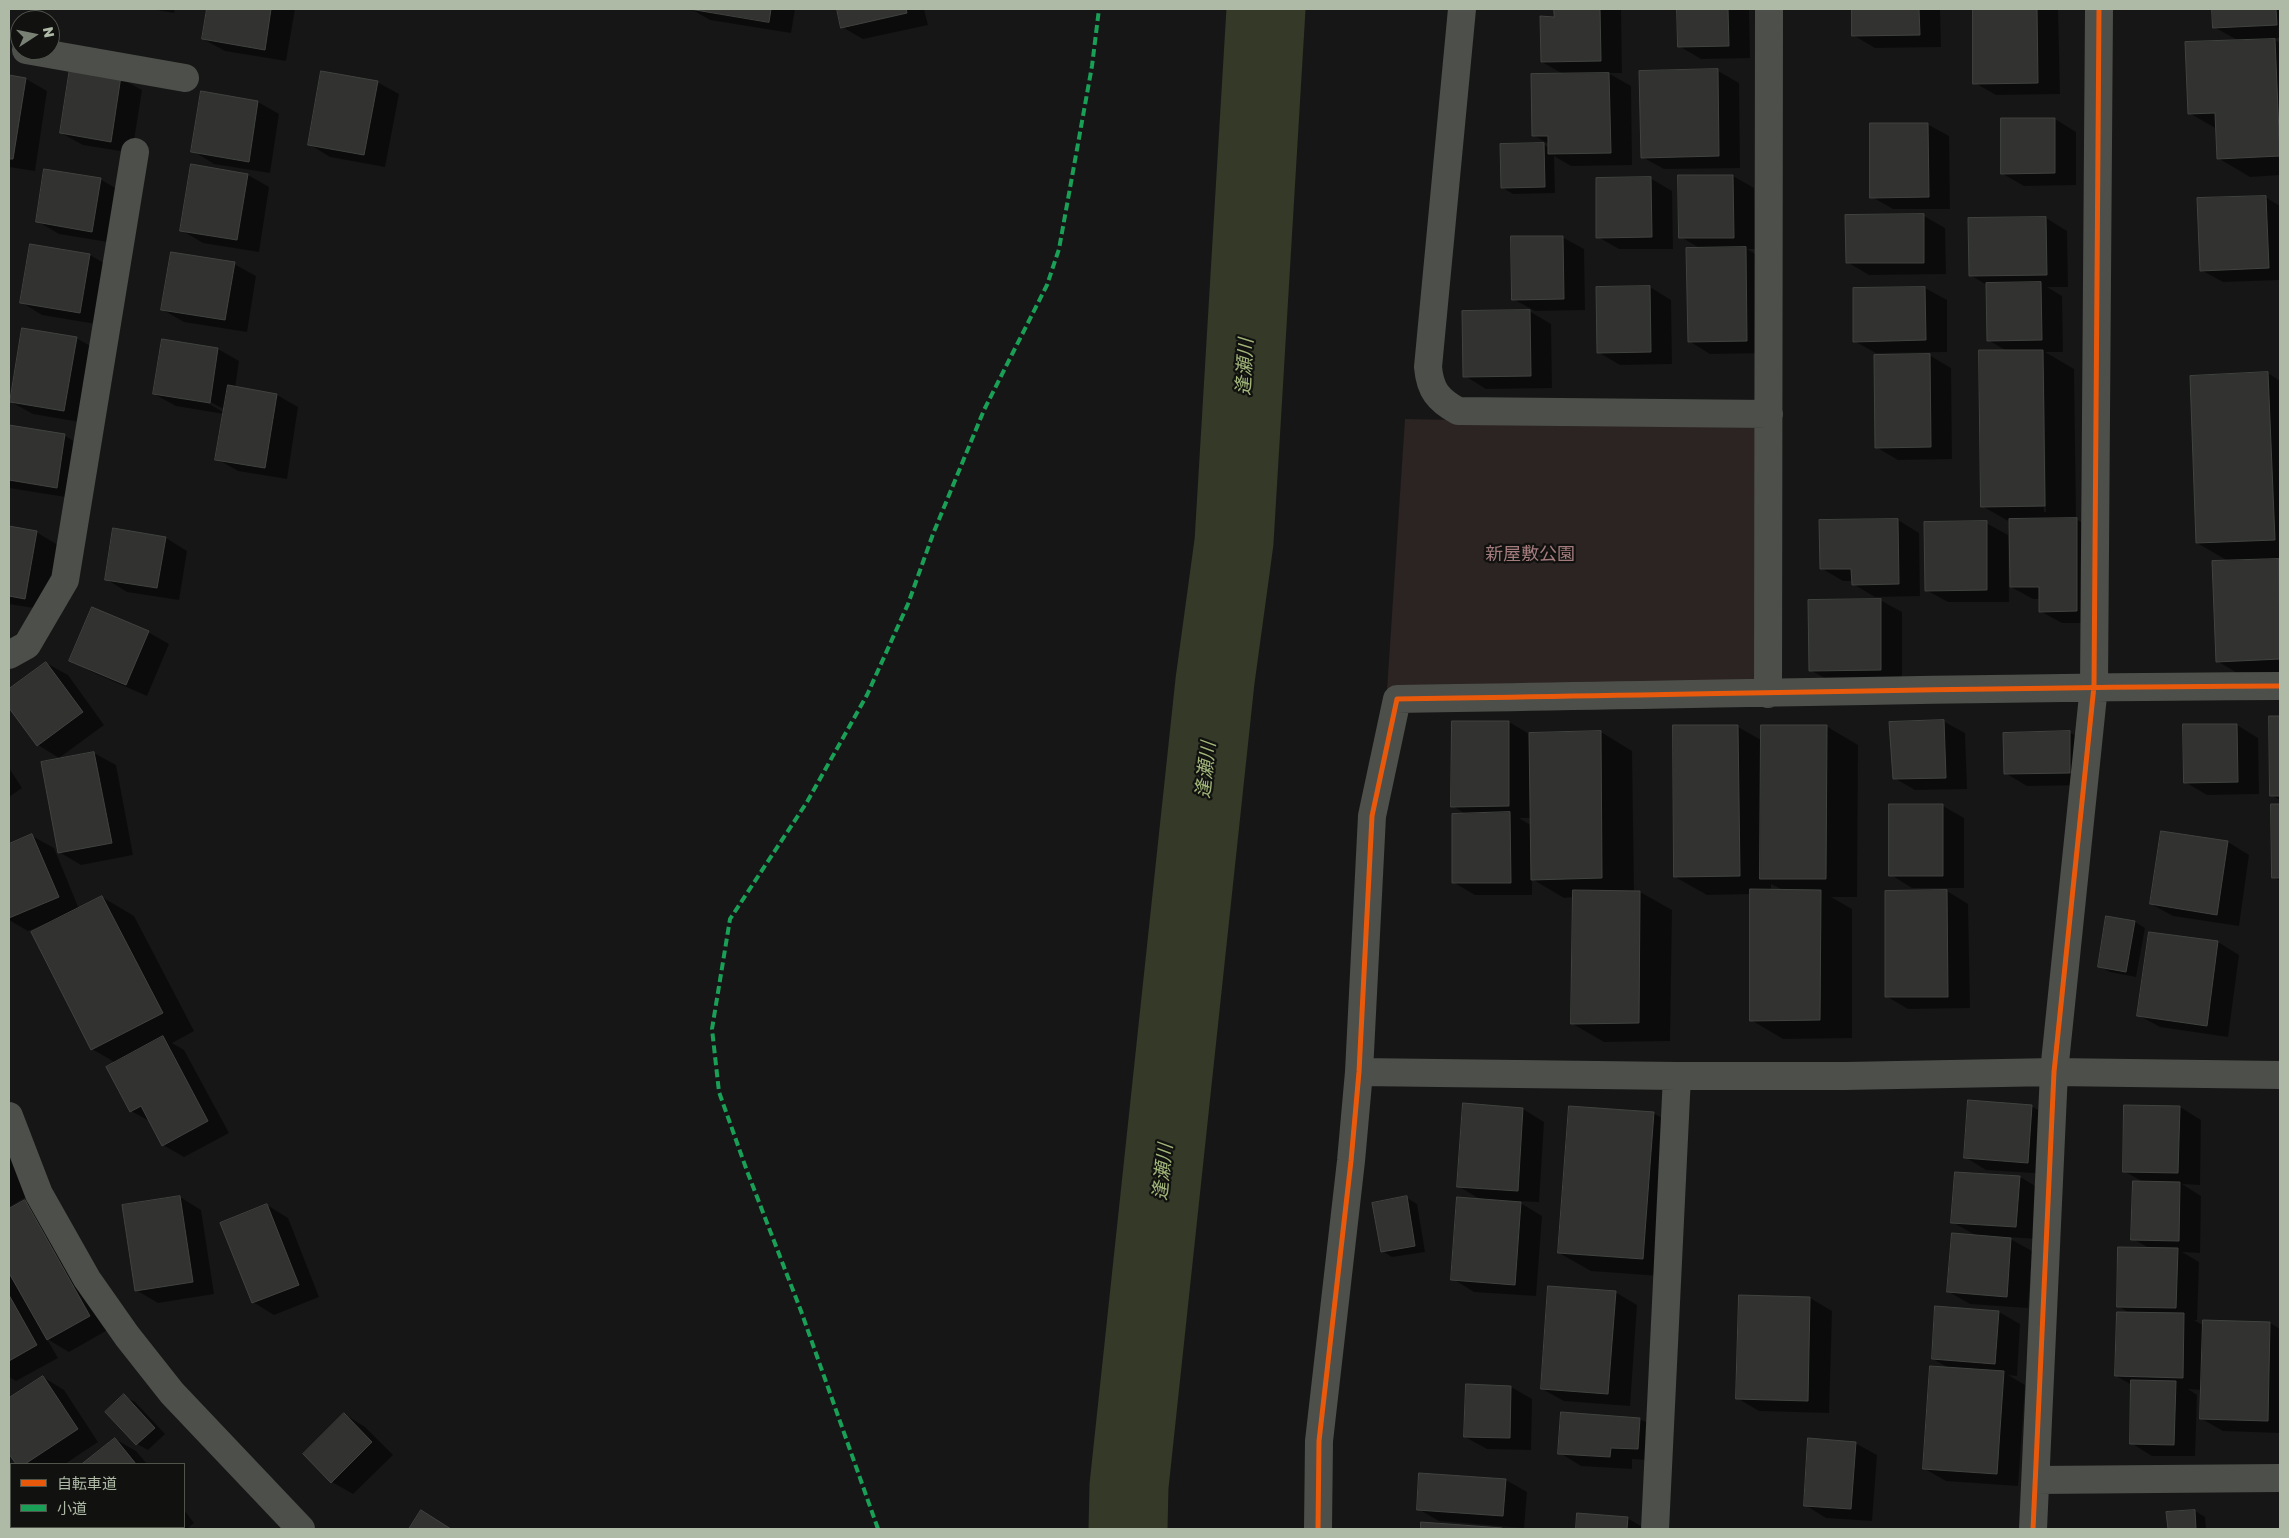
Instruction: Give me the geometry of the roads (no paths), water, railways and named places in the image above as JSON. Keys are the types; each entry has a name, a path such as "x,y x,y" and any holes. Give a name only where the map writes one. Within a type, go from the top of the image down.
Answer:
{"street":[{"path":"1462,9 1428,367 1429,382 1442,402 1458,411 1769,414"},
{"path":"1768,694 1769,9"},
{"path":"2034,1529 2054,1072 2094,686 2099,9"},
{"path":"60,56 185,78"},
{"path":"9,655 27,645 65,580 135,152"},
{"path":"1318,1529 1319,1441 1351,1161 1359,1072 1372,816 1397,699 1768,694 2094,686 2280,686"},
{"path":"1359,1072 1677,1076 1845,1076 2054,1072 2280,1076"},
{"path":"1655,1529 1677,1076"},
{"path":"9,1116 39,1194 87,1279 127,1336 172,1393 302,1529"},
{"path":"2036,1480 2280,1478"}],"waterway":[{"name":"逢瀬川","path":"1128,1529 1129,1486 1215,681 1234,542 1266,9"}],"park label":[{"name":"新屋敷公園","path":"1530,554"}]}
